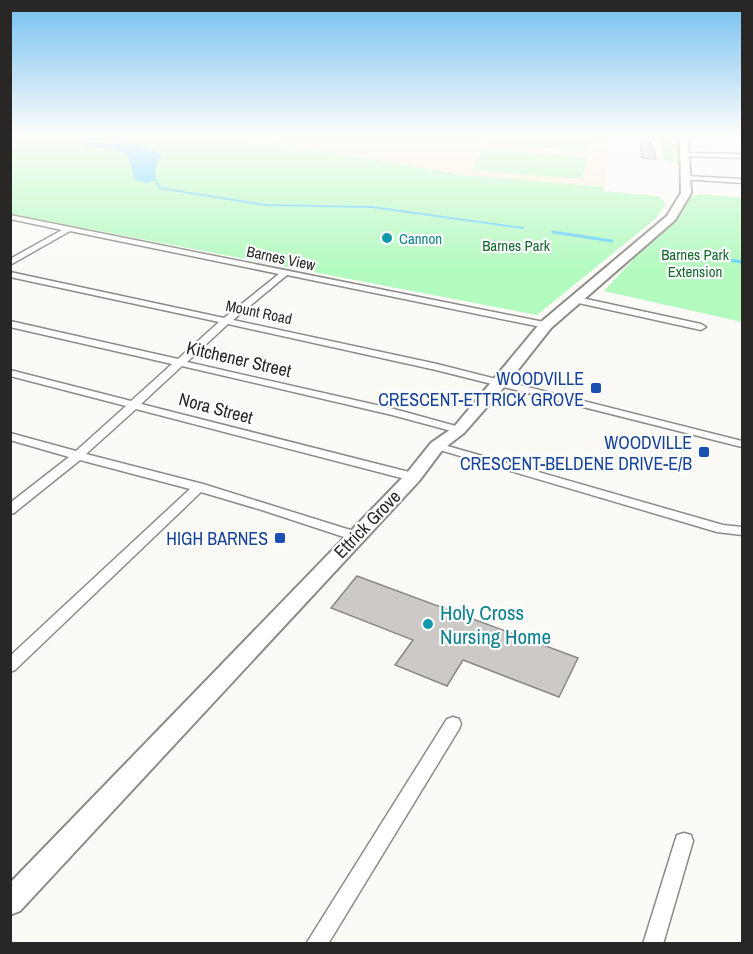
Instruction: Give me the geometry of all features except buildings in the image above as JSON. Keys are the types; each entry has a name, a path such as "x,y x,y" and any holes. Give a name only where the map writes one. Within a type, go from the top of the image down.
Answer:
{"street":[{"name":"Ettrick Grove","path":"10,902 412,477 437,446 459,430 546,325 671,218 686,193 685,181"},
{"name":"Barnes View","path":"10,217 546,325"},
{"path":"10,262 71,228"},
{"path":"10,510 77,456 227,320 285,273"},
{"name":"Mount Road","path":"10,274 501,382 742,444"},
{"path":"577,300 701,327"},
{"name":"Kitchener Street","path":"10,324 394,412 459,430"},
{"name":"Nora Street","path":"10,373 412,477"},
{"path":"10,436 289,512 355,536"},
{"path":"437,446 722,529 742,531"},
{"path":"10,666 199,487"},
{"path":"316,944 453,724"},
{"path":"653,944 684,841"}],"shaded area":[{"path":"528,181 605,181 605,187"}],"green space":[{"name":"Barnes Park","path":"11,181 528,181 605,187 602,191 658,196 666,204 655,219 537,315 11,214"},
{"name":"Barnes Park Extension","path":"700,194 742,198 742,322 604,291 692,196"}],"waterway":[{"path":"156,181 159,188 265,205 372,207 523,228"},
{"path":"553,232 612,241"},
{"path":"678,252 742,262"}],"place":[{"name":"Cannon","path":"387,238"},
{"name":"WOODVILLE CRESCENT-ETTRICK GROVE","path":"596,388"},
{"name":"WOODVILLE CRESCENT-BELDENE DRIVE-E/B","path":"704,452"},
{"name":"HIGH BARNES","path":"280,538"},
{"name":"Holy Cross Nursing Home","path":"428,624"}]}
